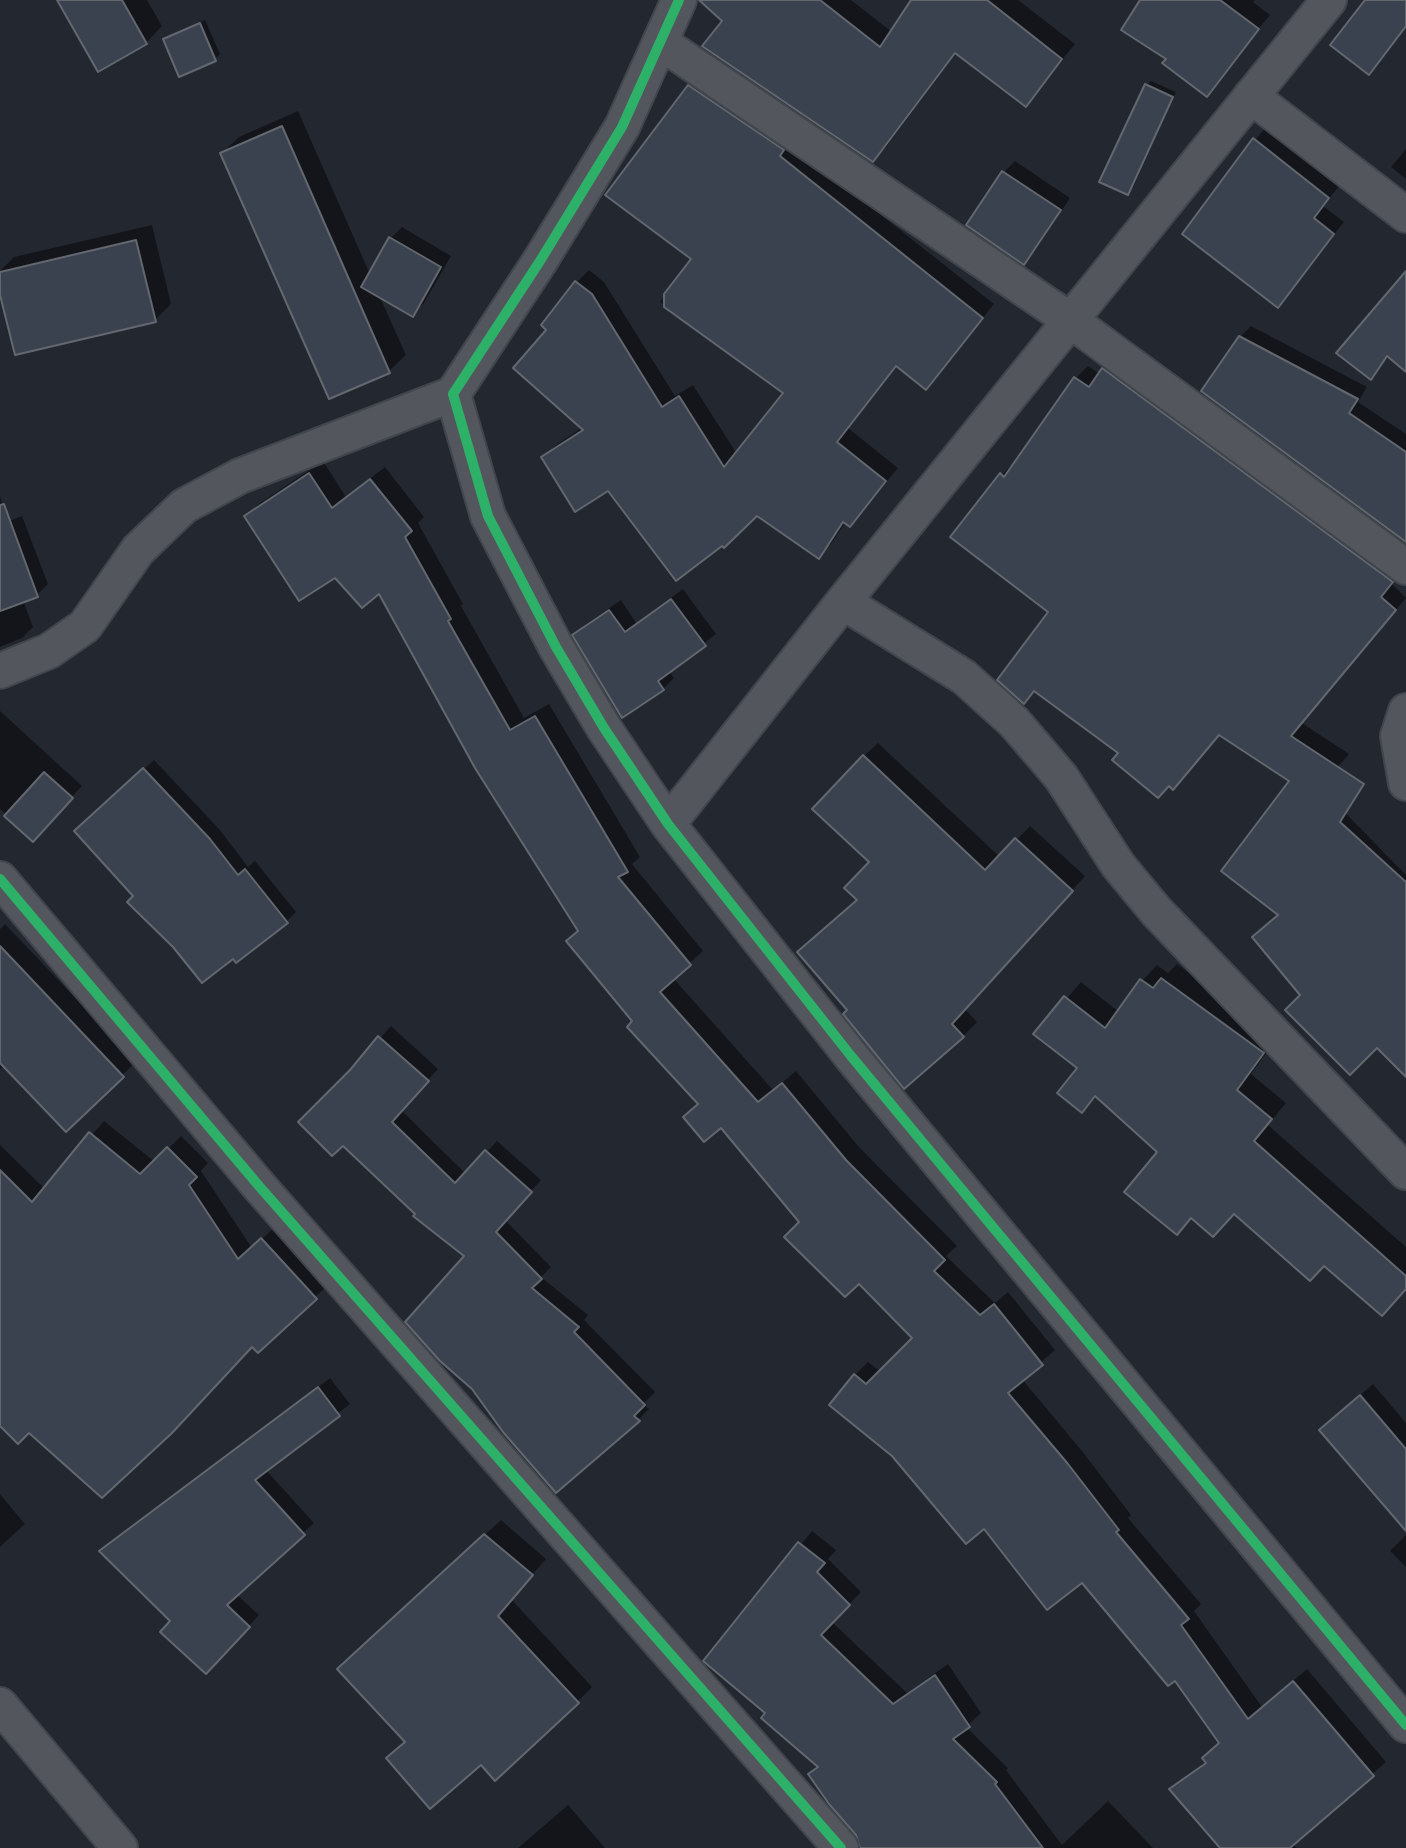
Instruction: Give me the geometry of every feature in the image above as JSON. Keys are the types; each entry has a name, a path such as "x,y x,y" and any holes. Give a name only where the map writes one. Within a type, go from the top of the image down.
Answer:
{"street":[{"path":"0,671 49,651 85,626 138,550 184,506 240,476 453,394 622,127 679,0"},
{"path":"668,824 843,602 1329,0"},
{"path":"660,42 1070,320 1406,567"},
{"path":"1251,96 1406,215"},
{"path":"453,394 488,516 564,661 668,824 851,1056 1406,1725"},
{"path":"843,602 964,677 1014,722 1061,777 1118,865 1156,911 1406,1172"},
{"path":"1406,711 1398,736 1406,783"},
{"path":"0,879 259,1186 841,1848"},
{"path":"0,1705 120,1848"}],"building":[{"path":"57,0 122,0 147,44 98,72"},
{"path":"699,0 820,0 880,47 911,0 987,0 1062,59 1026,107 955,53 873,162 702,46 722,21"},
{"path":"1140,0 1220,0 1259,29 1207,97 1162,63 1166,59 1121,30"},
{"path":"1365,0 1406,0 1406,26 1369,75 1330,45"},
{"path":"200,23 216,61 179,77 163,39"},
{"path":"1145,84 1173,97 1128,195 1099,182"},
{"path":"688,85 784,150 780,156 983,318 926,390 896,366 837,442 886,481 850,527 843,522 819,559 757,516 724,548 722,546 676,581 608,491 575,512 541,457 583,430 513,368 546,330 541,325 575,281 592,294 662,407 679,396 724,467 783,393 664,307 664,294 691,259 605,195"},
{"path":"282,126 390,373 329,399 220,153"},
{"path":"1253,138 1329,198 1314,218 1334,234 1278,308 1182,234"},
{"path":"1002,171 1061,210 1024,265 966,225"},
{"path":"389,237 441,267 413,317 361,287"},
{"path":"136,240 156,322 15,355 0,295 0,272"},
{"path":"1406,271 1406,372 1387,356 1371,380 1336,353"},
{"path":"1239,336 1358,399 1349,413 1406,452 1406,542 1201,391"},
{"path":"1102,368 1393,582 1381,597 1396,610 1291,736 1364,784 1340,822 1406,882 1406,1077 1377,1048 1350,1075 1285,1010 1300,995 1252,937 1278,915 1221,871 1289,781 1219,735 1173,790 1169,786 1158,798 1112,760 1118,753 1034,691 1024,704 997,680 1048,612 950,537 1000,473 1004,477 1074,377 1089,387"},
{"path":"309,473 332,508 370,479 412,531 405,537 510,730 535,716 628,872 618,877 691,965 660,992 758,1102 782,1083 846,1160 945,1260 934,1271 980,1315 994,1304 1043,1365 1008,1393 1068,1464 1119,1530 1116,1532 1189,1619 1181,1625 1248,1719 1293,1681 1374,1776 1290,1848 1220,1848 1169,1789 1206,1763 1202,1758 1219,1743 1175,1681 1168,1686 1082,1583 1047,1610 984,1529 966,1544 892,1456 829,1405 854,1374 866,1384 912,1338 859,1284 845,1297 784,1237 799,1222 721,1128 704,1142 683,1117 698,1104 627,1027 632,1021 566,941 578,931 475,768 379,594 362,608 335,578 299,601 244,516"},
{"path":"4,504 38,597 0,611 0,505"},
{"path":"671,599 706,646 658,681 664,690 622,718 572,635 609,610 625,632"},
{"path":"863,755 985,870 1015,838 1073,891 952,1024 964,1037 904,1089 843,1014 847,1010 797,952 857,900 844,888 869,862 812,809"},
{"path":"143,768 210,839 238,875 245,869 288,923 236,963 233,959 202,983 173,947 127,902 133,896 74,831"},
{"path":"44,772 73,798 33,842 4,816"},
{"path":"0,946 124,1077 66,1132 0,1063"},
{"path":"1161,978 1264,1053 1237,1090 1272,1119 1254,1141 1406,1276 1406,1289 1382,1316 1324,1266 1310,1281 1234,1214 1213,1237 1191,1218 1177,1235 1124,1192 1157,1152 1095,1096 1082,1113 1057,1093 1077,1068 1033,1034 1064,996 1105,1028 1140,979 1153,988"},
{"path":"378,1036 429,1081 392,1122 455,1183 485,1150 532,1192 496,1232 542,1279 532,1288 579,1327 574,1332 645,1405 634,1416 640,1421 556,1493 503,1432 472,1389 440,1361 405,1322 464,1256 413,1216 415,1214 343,1146 332,1156 298,1122 350,1070"},
{"path":"89,1132 140,1174 167,1147 197,1177 189,1185 238,1259 261,1238 317,1299 258,1353 252,1347 172,1433 102,1498 29,1433 18,1444 0,1426 0,1170 32,1202"},
{"path":"318,1387 340,1416 255,1480 305,1535 227,1605 250,1627 206,1674 160,1632 170,1621 99,1551"},
{"path":"1360,1395 1406,1449 1406,1531 1319,1430"},
{"path":"484,1534 533,1575 498,1616 579,1703 495,1781 481,1765 430,1809 386,1758 405,1742 337,1669"},
{"path":"798,1542 825,1563 817,1572 850,1605 821,1635 893,1704 935,1675 970,1727 953,1739 997,1782 995,1784 1043,1848 860,1848 856,1835 808,1774 818,1767 761,1718 765,1713 703,1661"}],"cycle path":[{"path":"679,0 622,127 453,394 488,516 556,647 604,728 668,824 851,1056 1406,1725"},
{"path":"0,879 259,1186 841,1848"}]}
